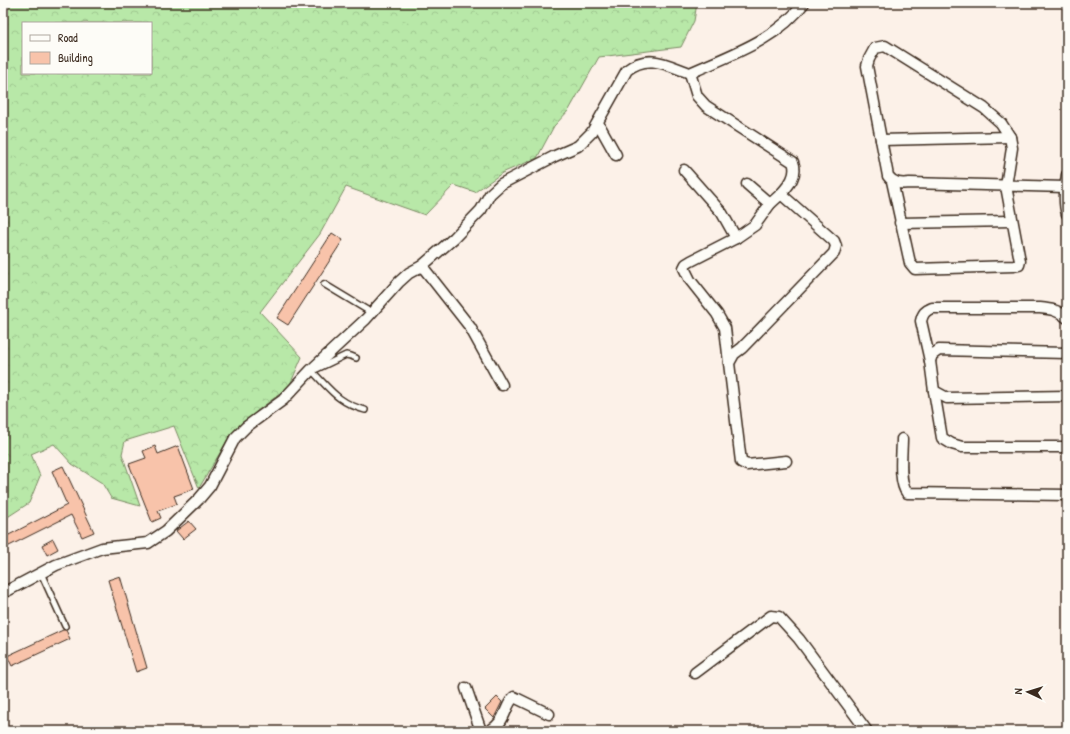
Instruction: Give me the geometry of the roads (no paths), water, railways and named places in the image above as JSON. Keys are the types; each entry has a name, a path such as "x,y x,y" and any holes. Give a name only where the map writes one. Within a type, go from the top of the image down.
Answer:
{"street":[{"path":"3,593 56,565 102,548 148,543 166,531 199,499 210,486 235,438 246,427 283,400 372,313 399,282 409,273 422,266 454,238 480,210 490,194 501,184 555,156 578,146 592,132 627,70 635,64 645,61 656,62 690,73 761,41 798,11 804,3"},
{"path":"885,46 984,108 1001,123 1010,137 1012,158 1006,186 1020,261 1019,265 924,269 915,268 910,263 892,181 888,176 881,140 867,66 869,58 875,48 885,46"},
{"path":"690,73 697,96 706,106 793,162 795,167 795,174 789,186 770,204 755,225 736,238 686,264 684,268 690,280 717,314 725,328 741,462 744,465 747,465 786,461"},
{"path":"598,123 616,155"},
{"path":"881,140 1010,137"},
{"path":"684,170 722,213 736,238"},
{"path":"1067,175 1065,187 1067,214"},
{"path":"892,181 900,184 1065,187"},
{"path":"747,184 770,204"},
{"path":"729,363 734,354 742,348 834,253 836,246 834,241 780,194"},
{"path":"900,223 1012,221"},
{"path":"422,266 470,327 502,385"},
{"path":"1067,318 1054,310 1040,308 932,308 922,314 921,321 930,361 942,438 952,444 962,447 1067,447"},
{"path":"930,361 932,355 939,350 1067,353"},
{"path":"934,391 947,398 1067,396"},
{"path":"902,439 902,481 903,489 907,493 1067,495"},
{"path":"695,673 772,616 776,616 779,617 799,639 863,728"},
{"path":"466,688 482,731"},
{"path":"489,731 495,728 504,718 514,697 548,714"}],"lane":[{"path":"324,284 372,313"},
{"path":"356,358 346,355 312,371 324,386 346,403 365,410"},
{"path":"41,573 65,626"}]}
